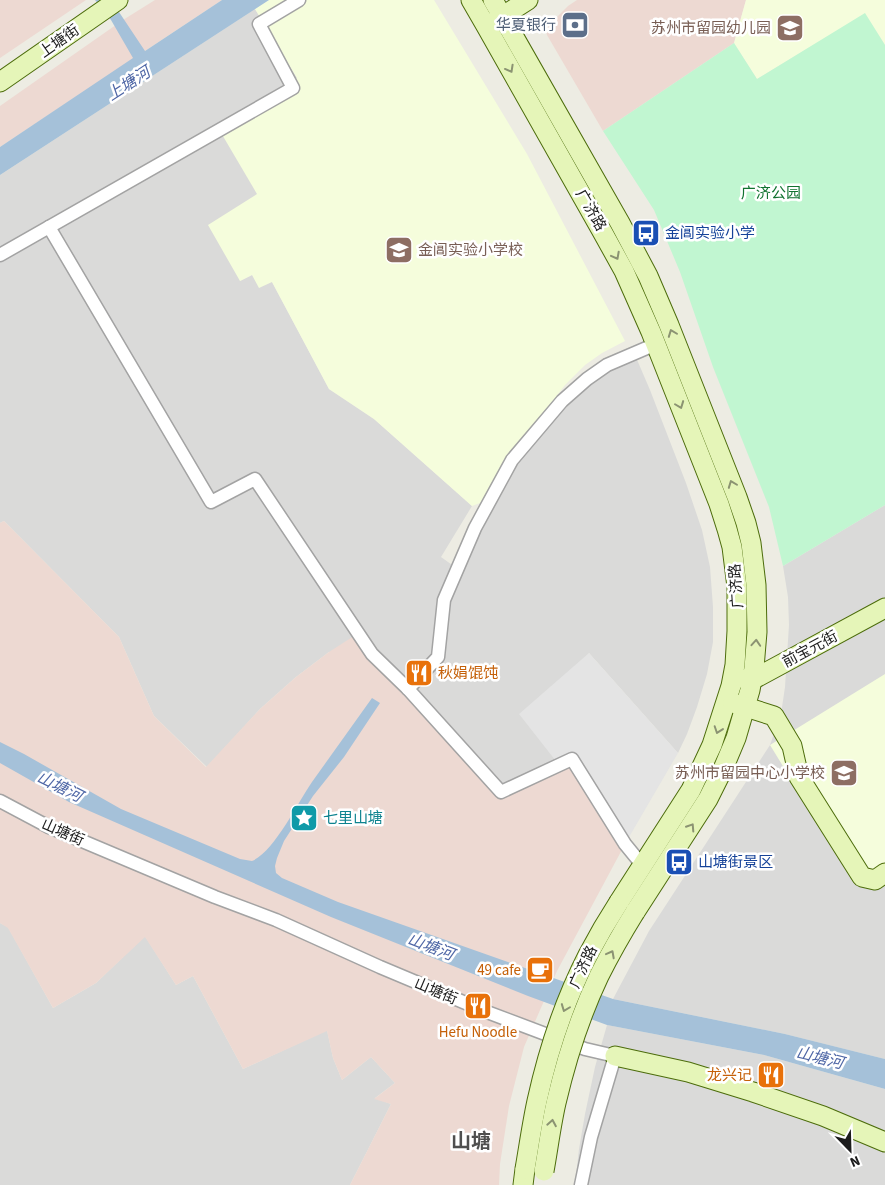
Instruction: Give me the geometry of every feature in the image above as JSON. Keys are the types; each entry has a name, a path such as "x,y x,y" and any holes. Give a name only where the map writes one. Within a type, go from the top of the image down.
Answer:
{"main road":[{"name":"广济路","path":"470,0 618,259 630,284 656,344 719,504 730,537 735,565 737,598 737,632 733,678 712,745 691,790 588,954 562,1016 540,1088 524,1177"},
{"name":"广济路","path":"493,0 620,223 648,276 673,334 746,523 751,543 757,597 757,632 752,680 746,707 730,752 708,799 635,912 606,963 580,1022 560,1086 543,1178"},
{"path":"486,26 528,0"},
{"name":"上塘街","path":"0,82 112,4"},
{"name":"前宝元街","path":"752,680 885,608"},
{"path":"733,678 752,680"},
{"path":"727,702 774,716 792,746 799,777 862,877 875,880 885,873"},
{"name":"山塘街","path":"615,1056 688,1072 753,1092 823,1116 885,1142"}],"street":[{"path":"0,255 293,88 259,24 299,0"},
{"path":"48,227 211,502 255,479 372,654 408,690 501,792 572,759 625,844 643,866"},
{"path":"408,690 438,657 444,600 475,528 512,460 562,400 586,379 607,365 656,344"},
{"name":"山塘街","path":"0,801 49,827 276,920 380,967 487,1012 585,1049 615,1056"},
{"path":"581,1185 591,1138 615,1056"}],"shaded area":[{"path":"0,0 86,0 0,58"},
{"path":"155,0 222,0 0,147 0,106 123,20"},
{"name":"金阊实验小学校","path":"269,0 434,0 527,154 625,341 602,353 585,365 565,385 480,503 472,506 374,419 329,389 272,282 259,288 252,275 240,281 208,225 257,194 217,126 297,78 255,9"},
{"path":"577,0 746,0 734,43 603,131 546,31 549,25 568,6"},
{"name":"苏州市留园幼儿园","path":"746,0 885,0 885,45 865,14 757,79 734,43"},
{"path":"255,9 297,78 257,194 240,281 252,275 272,282 329,389 374,419 472,506 441,557 455,567 493,501 537,436 584,385 635,355 686,483 702,530 710,567 713,642 707,674 697,707 678,753 589,653 559,765 501,792 329,652 296,677 260,709 207,767 154,716 119,637 4,521 0,523 0,175"},
{"path":"885,505 885,1059 785,1034 613,999 649,931 770,745 781,714 785,687 789,625 788,597 783,566"},
{"name":"七里山塘","path":"4,521 119,637 154,716 206,767 260,709 296,677 357,634 500,792 572,759 625,844 557,971 524,1047 509,1106 500,1164 499,1185 350,1185 391,1104 374,1099 395,1083 371,1057 342,1080 333,1058 327,1031 243,1069 193,976 176,985 145,937 96,983 53,1008 8,928 0,923 0,523"},
{"path":"589,653 678,753 625,844 572,759 559,765 519,714"},
{"name":"苏州市留园中心小学校","path":"885,674 885,867 879,871 860,867 800,769 789,776 770,745"},
{"path":"0,923 8,927 53,1008 96,983 145,936 176,985 193,976 243,1069 327,1030 333,1058 342,1080 371,1057 395,1083 375,1098 391,1104 350,1185 0,1185"},
{"path":"607,1025 764,1055 885,1089 885,1185 575,1185 585,1114 595,1067"}],"green space":[{"name":"广济公园","path":"865,13 885,45 885,505 783,566 769,507 713,367 680,272 654,210 603,131 734,43 757,79"}],"water":[{"name":"上塘河","path":"95,0 111,0 145,51 222,0 269,0 0,175 0,147 133,58 111,20"},
{"name":"山塘河","path":"372,698 380,703 344,757 313,796 284,841 275,866 276,873 282,878 338,902 613,999 785,1034 885,1059 885,1089 764,1055 607,1025 528,996 331,917 69,802 0,763 0,742 121,809 240,859 252,861 269,848 312,782"}],"place":[{"name":"华夏银行","path":"575,25"},
{"name":"苏州市留园幼儿园","path":"790,28"},
{"name":"金阊实验小学","path":"646,233"},
{"name":"金阊实验小学校","path":"399,250"},
{"name":"秋娟馄饨","path":"419,673"},
{"name":"苏州市留园中心小学校","path":"844,773"},
{"name":"七里山塘","path":"304,818"},
{"name":"山塘街景区","path":"679,862"},
{"name":"49 cafe","path":"540,970"},
{"name":"Hefu Noodle","path":"478,1006"},
{"name":"龙兴记","path":"771,1075"}],"district":[{"name":"山塘","path":"471,1141"}]}
